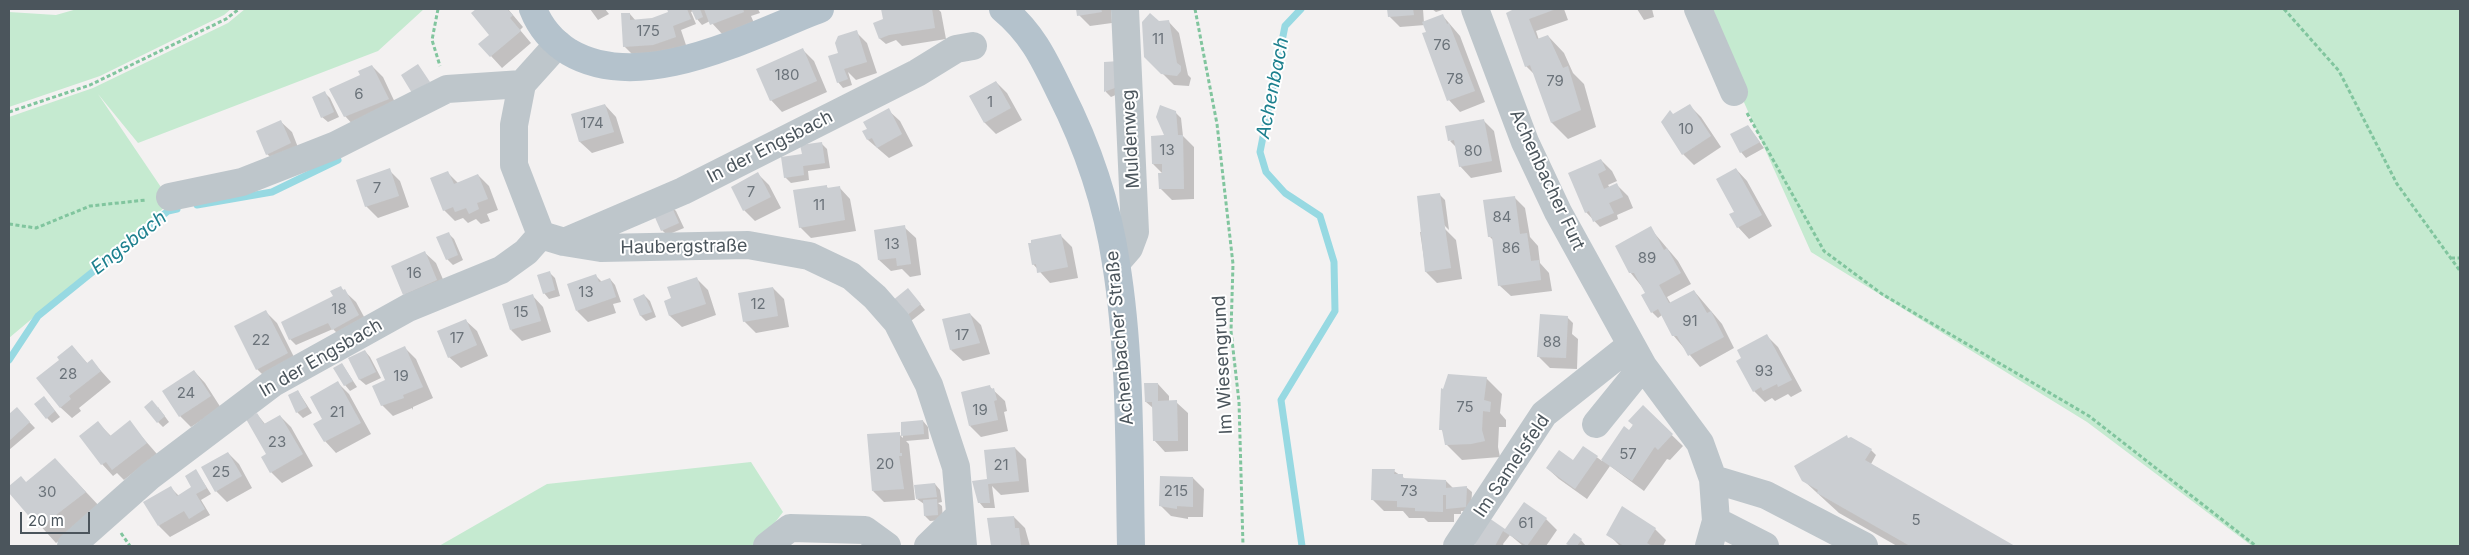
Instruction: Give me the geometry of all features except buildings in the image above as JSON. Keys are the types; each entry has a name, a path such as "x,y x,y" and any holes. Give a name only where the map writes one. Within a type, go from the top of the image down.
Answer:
{"main road":[{"path":"533,9 545,30 558,44 582,59 608,65 645,68 679,62 820,9"},
{"name":"Achenbacher Straße","path":"1003,9 1017,20 1035,41 1077,125 1107,218 1116,263 1127,392 1131,546"}],"street":[{"name":"Muldenweg","path":"1116,263 1128,248 1135,232 1125,9"},
{"name":"Achenbacher Furt","path":"1475,9 1529,151 1558,212 1637,356"},
{"path":"1698,9 1734,92"},
{"path":"552,238 514,165 514,125 522,84 558,44"},
{"name":"In der Engsbach","path":"71,546 150,476 273,383 408,308 501,270 526,252 552,238 682,191 917,74 956,49 973,46"},
{"path":"170,197 242,182 327,149 447,88 522,84"},
{"name":"Haubergstraße","path":"552,238 602,248 748,245 809,256 851,276 875,297 897,322 929,385 956,467 963,546"},
{"path":"1596,424 1637,356 1700,442 1713,479 1712,534 1765,546"},
{"name":"Im Samelsfeld","path":"1457,546 1544,414 1637,356"},
{"path":"1713,479 1766,495 1864,546"},
{"path":"928,546 960,516"},
{"path":"767,546 790,528 865,530 887,546"}],"path":[{"path":"9,112 90,85 226,19 239,9"},
{"path":"432,40 438,9"},
{"name":"Im Wiesengrund","path":"1195,9 1217,124 1233,264 1231,331 1239,402 1243,546"},
{"path":"2284,9 2339,71 2397,184 2460,271"},
{"path":"1734,92 1824,250 1882,294 2089,416 2256,546"},
{"path":"9,224 36,228 90,206 170,197"},
{"path":"2450,258 2460,258"}],"green space":[{"path":"77,9 231,9 224,15 100,76 9,107 9,12 56,15"},
{"path":"245,9 424,9 378,51 138,143 98,94 171,202 9,338 9,117 93,88 228,23"},
{"path":"1705,9 2460,9 2460,546 2252,546 2087,422 1811,252 1721,51"},
{"path":"751,462 783,512 757,546 439,546 547,484"}],"waterway":[{"name":"Achenbach","path":"1301,9 1285,26 1260,152 1266,172 1285,193 1320,216 1334,262 1335,311 1281,400 1302,546"},
{"name":"Engsbach","path":"197,205 272,192 338,160"},
{"name":"Engsbach","path":"9,360 38,316 168,211 177,209"}]}
